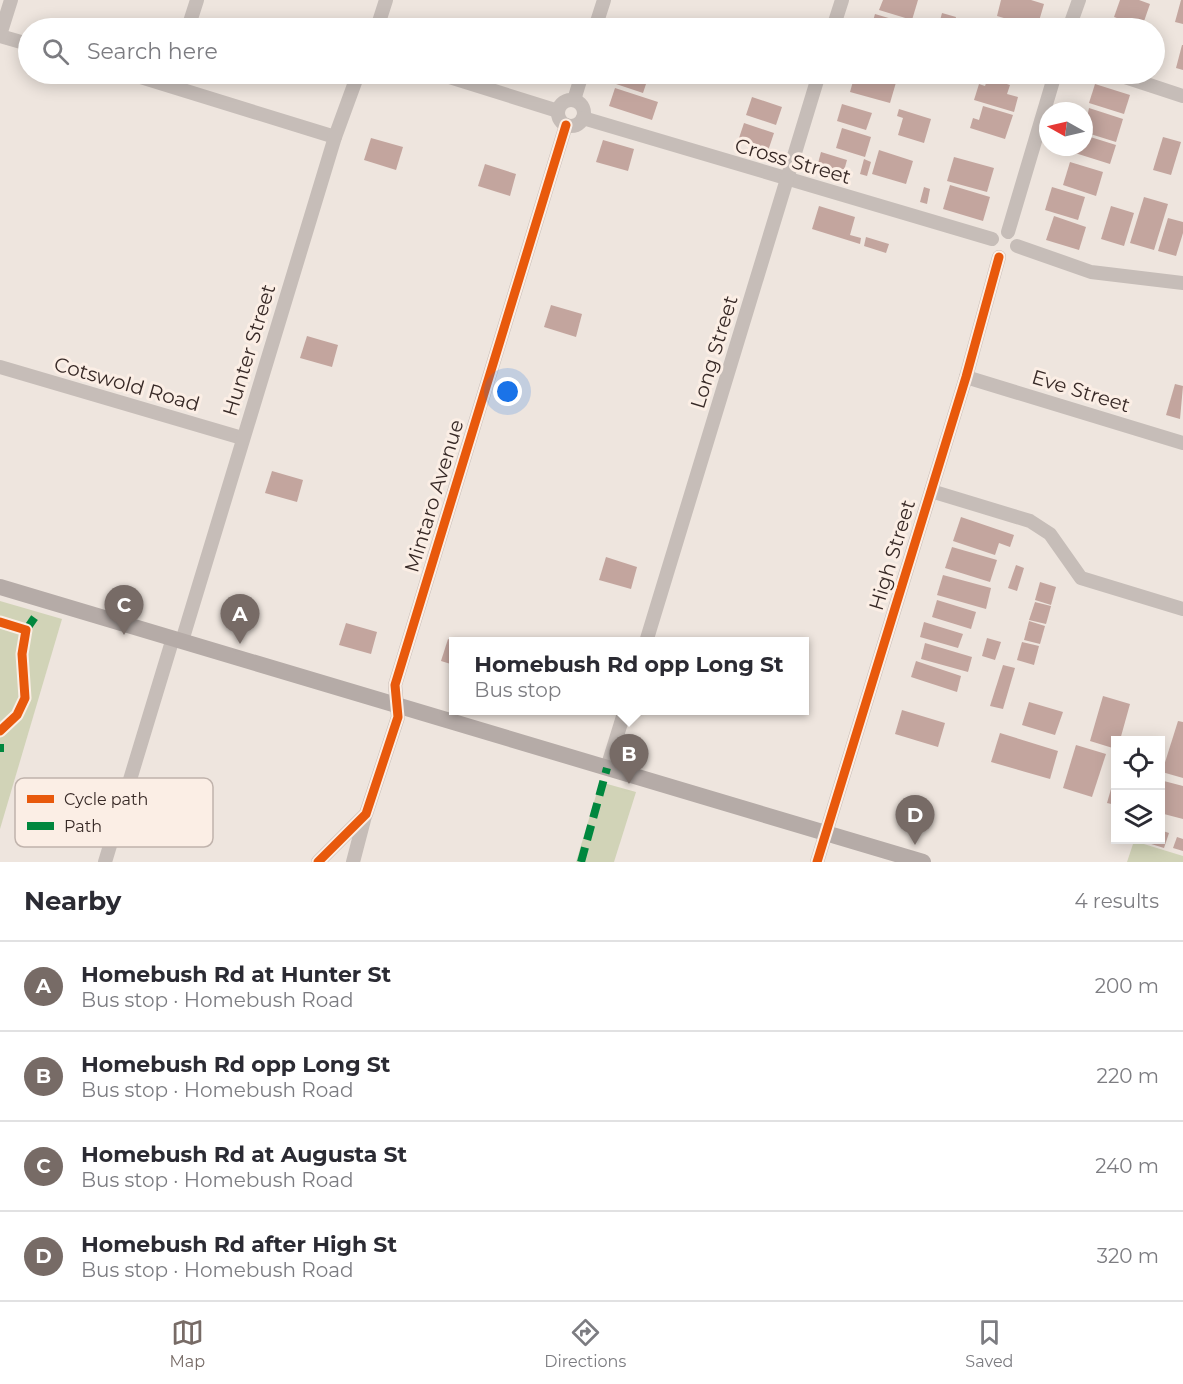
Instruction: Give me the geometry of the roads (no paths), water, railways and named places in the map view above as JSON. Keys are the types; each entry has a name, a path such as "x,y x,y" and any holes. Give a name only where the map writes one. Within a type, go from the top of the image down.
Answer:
{"main road":[{"path":"0,587 923,862"}],"street":[{"path":"11,0 0,35 18,41"},
{"path":"191,18 197,0"},
{"path":"380,18 386,0"},
{"path":"598,18 604,0"},
{"path":"836,18 842,0"},
{"path":"1073,18 1079,0"},
{"path":"187,84 334,137"},
{"name":"Hunter Street","path":"132,778 242,438 334,137 354,84"},
{"path":"472,84 558,111"},
{"path":"574,100 579,84"},
{"name":"Long Street","path":"648,637 816,84"},
{"path":"1008,232 1052,84"},
{"path":"1146,84 1183,96"},
{"path":"574,100 581,105 583,118 574,125 566,125 559,119 558,111 562,103 574,100"},
{"name":"Cross Street","path":"583,118 992,239"},
{"name":"Mintaro Avenue","path":"318,862 366,814 398,717 395,686 566,125"},
{"path":"1008,232 1015,238 1017,246 1010,257 999,257 993,252 992,239 999,233 1008,232"},
{"path":"1017,246 1091,272 1183,283"},
{"name":"High Street","path":"817,862 966,377 999,257"},
{"name":"Cotswold Road","path":"0,367 242,438"},
{"name":"Eve Street","path":"966,377 1183,443"},
{"path":"931,491 1030,521 1050,534 1081,578 1183,609"},
{"path":"607,768 624,715"},
{"path":"353,862 366,814"},
{"name":"Hunter Street","path":"105,862 110,847"}],"place":[{"name":"Homebush Rd at Augusta St","path":"124,635"},
{"name":"Homebush Rd at Hunter St","path":"240,644"},
{"name":"Homebush Rd opp Long St","path":"629,784"},
{"name":"Homebush Rd after High St","path":"915,845"}]}
